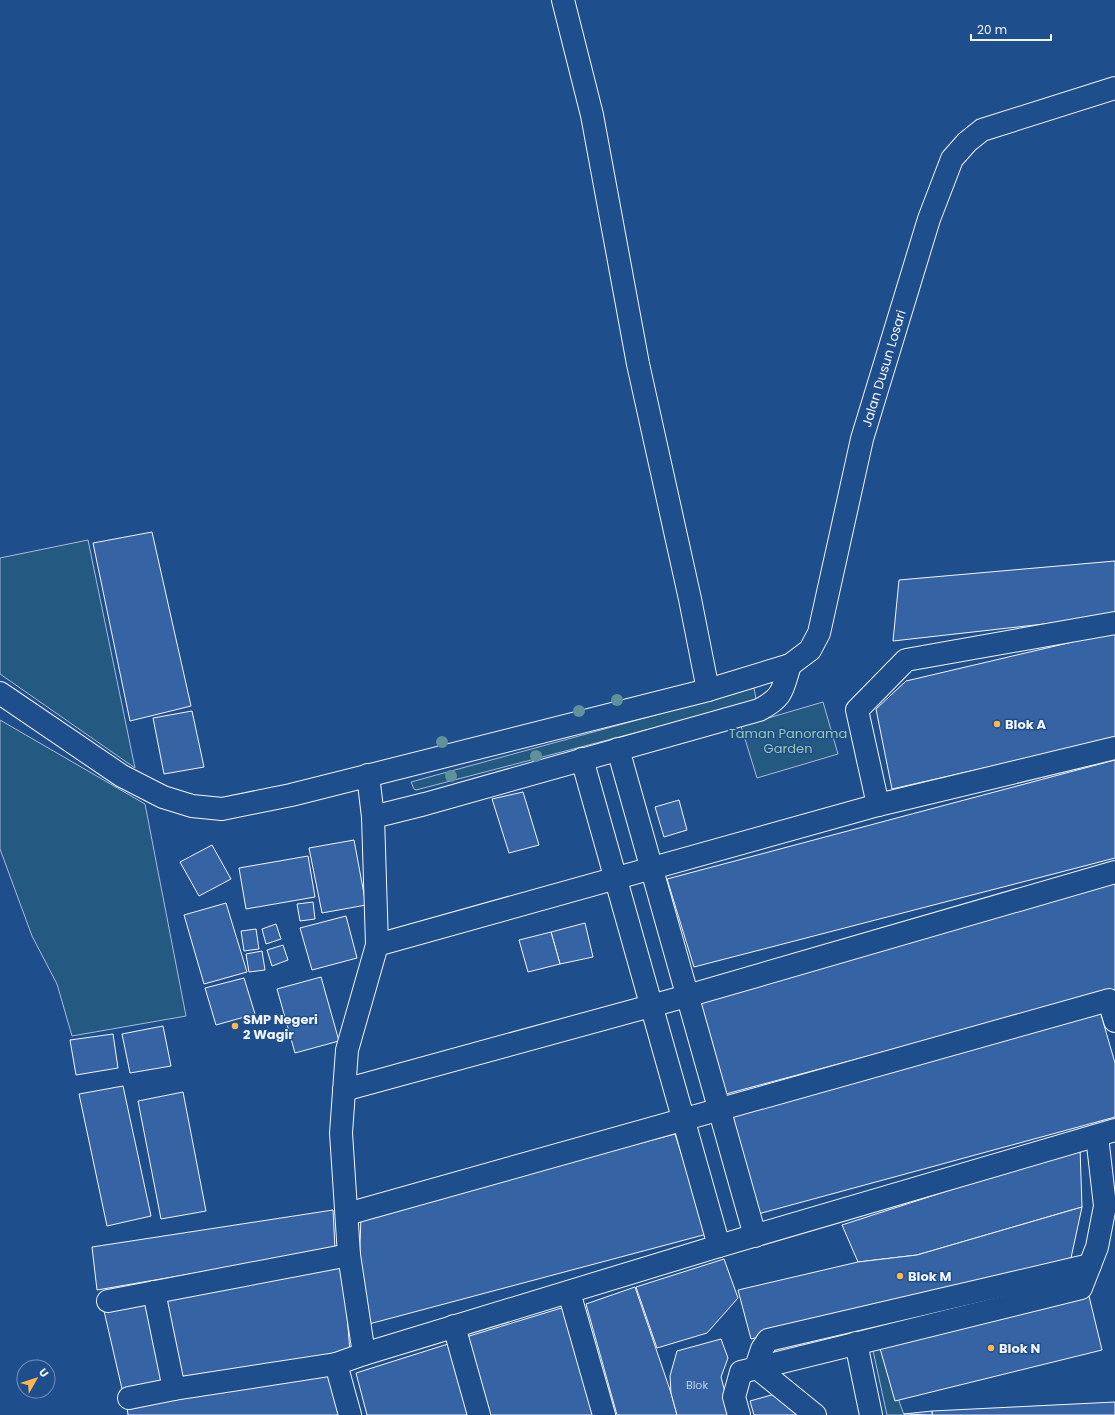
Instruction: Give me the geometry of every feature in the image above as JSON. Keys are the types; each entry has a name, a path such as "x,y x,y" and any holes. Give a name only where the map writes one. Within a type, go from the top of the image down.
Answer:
{"street":[{"path":"563,0 592,115 638,364 690,599 708,690"},
{"name":"Jalan Dusun Losari","path":"0,694 122,776 163,797 192,806 222,809 244,806 368,776 708,690 790,665 810,650 819,633 862,438 929,219 952,159 967,142 982,130 1115,88"},
{"path":"878,805 857,710 906,660 1115,623"},
{"path":"373,817 425,804 759,710 774,702 781,694 790,665"},
{"path":"377,945 878,805 1115,748"},
{"path":"618,749 755,1236"},
{"path":"582,759 614,879 719,1246"},
{"path":"364,1354 349,1255 341,1133 348,1050 377,945 373,817 368,776"},
{"path":"344,1090 687,996 1115,872"},
{"path":"347,1214 719,1109 1113,1007"},
{"path":"129,1398 174,1388 336,1364 454,1326 719,1246 1106,1133 1105,1206 1097,1247 1081,1288 756,1367 741,1372 734,1397 739,1415"},
{"path":"108,1301 349,1255"},
{"path":"756,1367 762,1349 768,1340 1090,1265"},
{"path":"154,1292 174,1388"},
{"path":"569,1292 604,1415"},
{"path":"454,1326 479,1415"},
{"path":"856,1343 871,1415"},
{"path":"336,1364 350,1415"},
{"path":"756,1367 815,1415"}],"green space":[{"path":"88,540 135,768 0,674 0,558"},
{"path":"754,688 756,699 753,702 416,790 411,782"},
{"name":"Taman Panorama Garden","path":"823,702 838,754 757,778 741,726"},
{"path":"0,720 145,804 186,1016 72,1036 57,984 32,936 0,849"},
{"path":"879,1345 904,1415 887,1415 872,1346"}],"building":[{"path":"152,532 191,706 130,721 93,543"},
{"path":"1115,561 1115,616 893,641 899,580"},
{"name":"Blok A","path":"1115,632 1115,738 892,789 876,709 906,681"},
{"path":"192,711 204,767 164,774 153,718"},
{"path":"1115,760 1115,858 694,967 667,879"},
{"path":"523,792 539,845 509,853 492,799"},
{"path":"679,800 687,830 664,837 655,807"},
{"path":"354,840 366,905 322,913 309,848"},
{"path":"212,845 231,879 199,896 180,862"},
{"path":"308,856 315,897 246,909 239,868"},
{"path":"1115,881 1115,990 726,1094 699,998"},
{"path":"313,902 315,919 300,921 297,904"},
{"path":"226,903 247,972 204,984 184,915"},
{"path":"346,916 357,958 312,970 300,928"},
{"path":"585,923 593,957 560,964 551,932"},
{"path":"276,924 281,939 266,944 262,929"},
{"path":"256,929 259,949 244,951 241,931"},
{"path":"551,932 560,964 528,972 519,940"},
{"path":"283,945 288,960 272,966 267,950"},
{"path":"262,951 265,970 249,972 246,954"},
{"path":"321,977 339,1041 295,1053 277,989"},
{"path":"244,978 255,1014 216,1025 205,988"},
{"path":"1100,1011 1115,1063 1115,1117 758,1214 731,1117"},
{"path":"163,1026 171,1066 130,1073 122,1034"},
{"path":"113,1034 118,1068 76,1075 70,1040"},
{"path":"123,1086 151,1216 107,1226 79,1094"},
{"path":"183,1092 206,1211 161,1219 138,1101"},
{"path":"675,1134 707,1234 369,1324 359,1271 361,1217"},
{"path":"1080,1148 1082,1207 917,1255 858,1262 842,1225"},
{"name":"Blok M","path":"1082,1207 1071,1258 751,1339 738,1290 858,1262 917,1255"},
{"path":"333,1210 335,1249 97,1290 92,1247"},
{"path":"724,1259 738,1298 707,1333 657,1348 636,1287"},
{"path":"343,1265 350,1352 182,1380 163,1296"},
{"path":"635,1287 677,1415 617,1415 586,1304"},
{"name":"Blok N","path":"1089,1296 1102,1350 895,1401 879,1345"},
{"path":"145,1302 163,1380 122,1389 104,1311"},
{"path":"568,1306 597,1415 488,1415 466,1337"},
{"path":"721,1339 728,1358 721,1377 731,1415 677,1415 671,1393 670,1376 677,1351"},
{"path":"448,1344 468,1415 367,1415 356,1373"},
{"path":"332,1371 344,1415 128,1415 127,1407"},
{"path":"775,1394 803,1415 754,1415 750,1401"},
{"path":"1115,1402 1115,1415 932,1415 932,1411"},
{"path":"932,1411 932,1415 904,1414"}],"place":[{"name":"Blok A","path":"997,724"},
{"name":"SMP Negeri 2 Wagir","path":"235,1026"},
{"name":"Blok M","path":"900,1276"},
{"name":"Blok N","path":"991,1348"}]}
